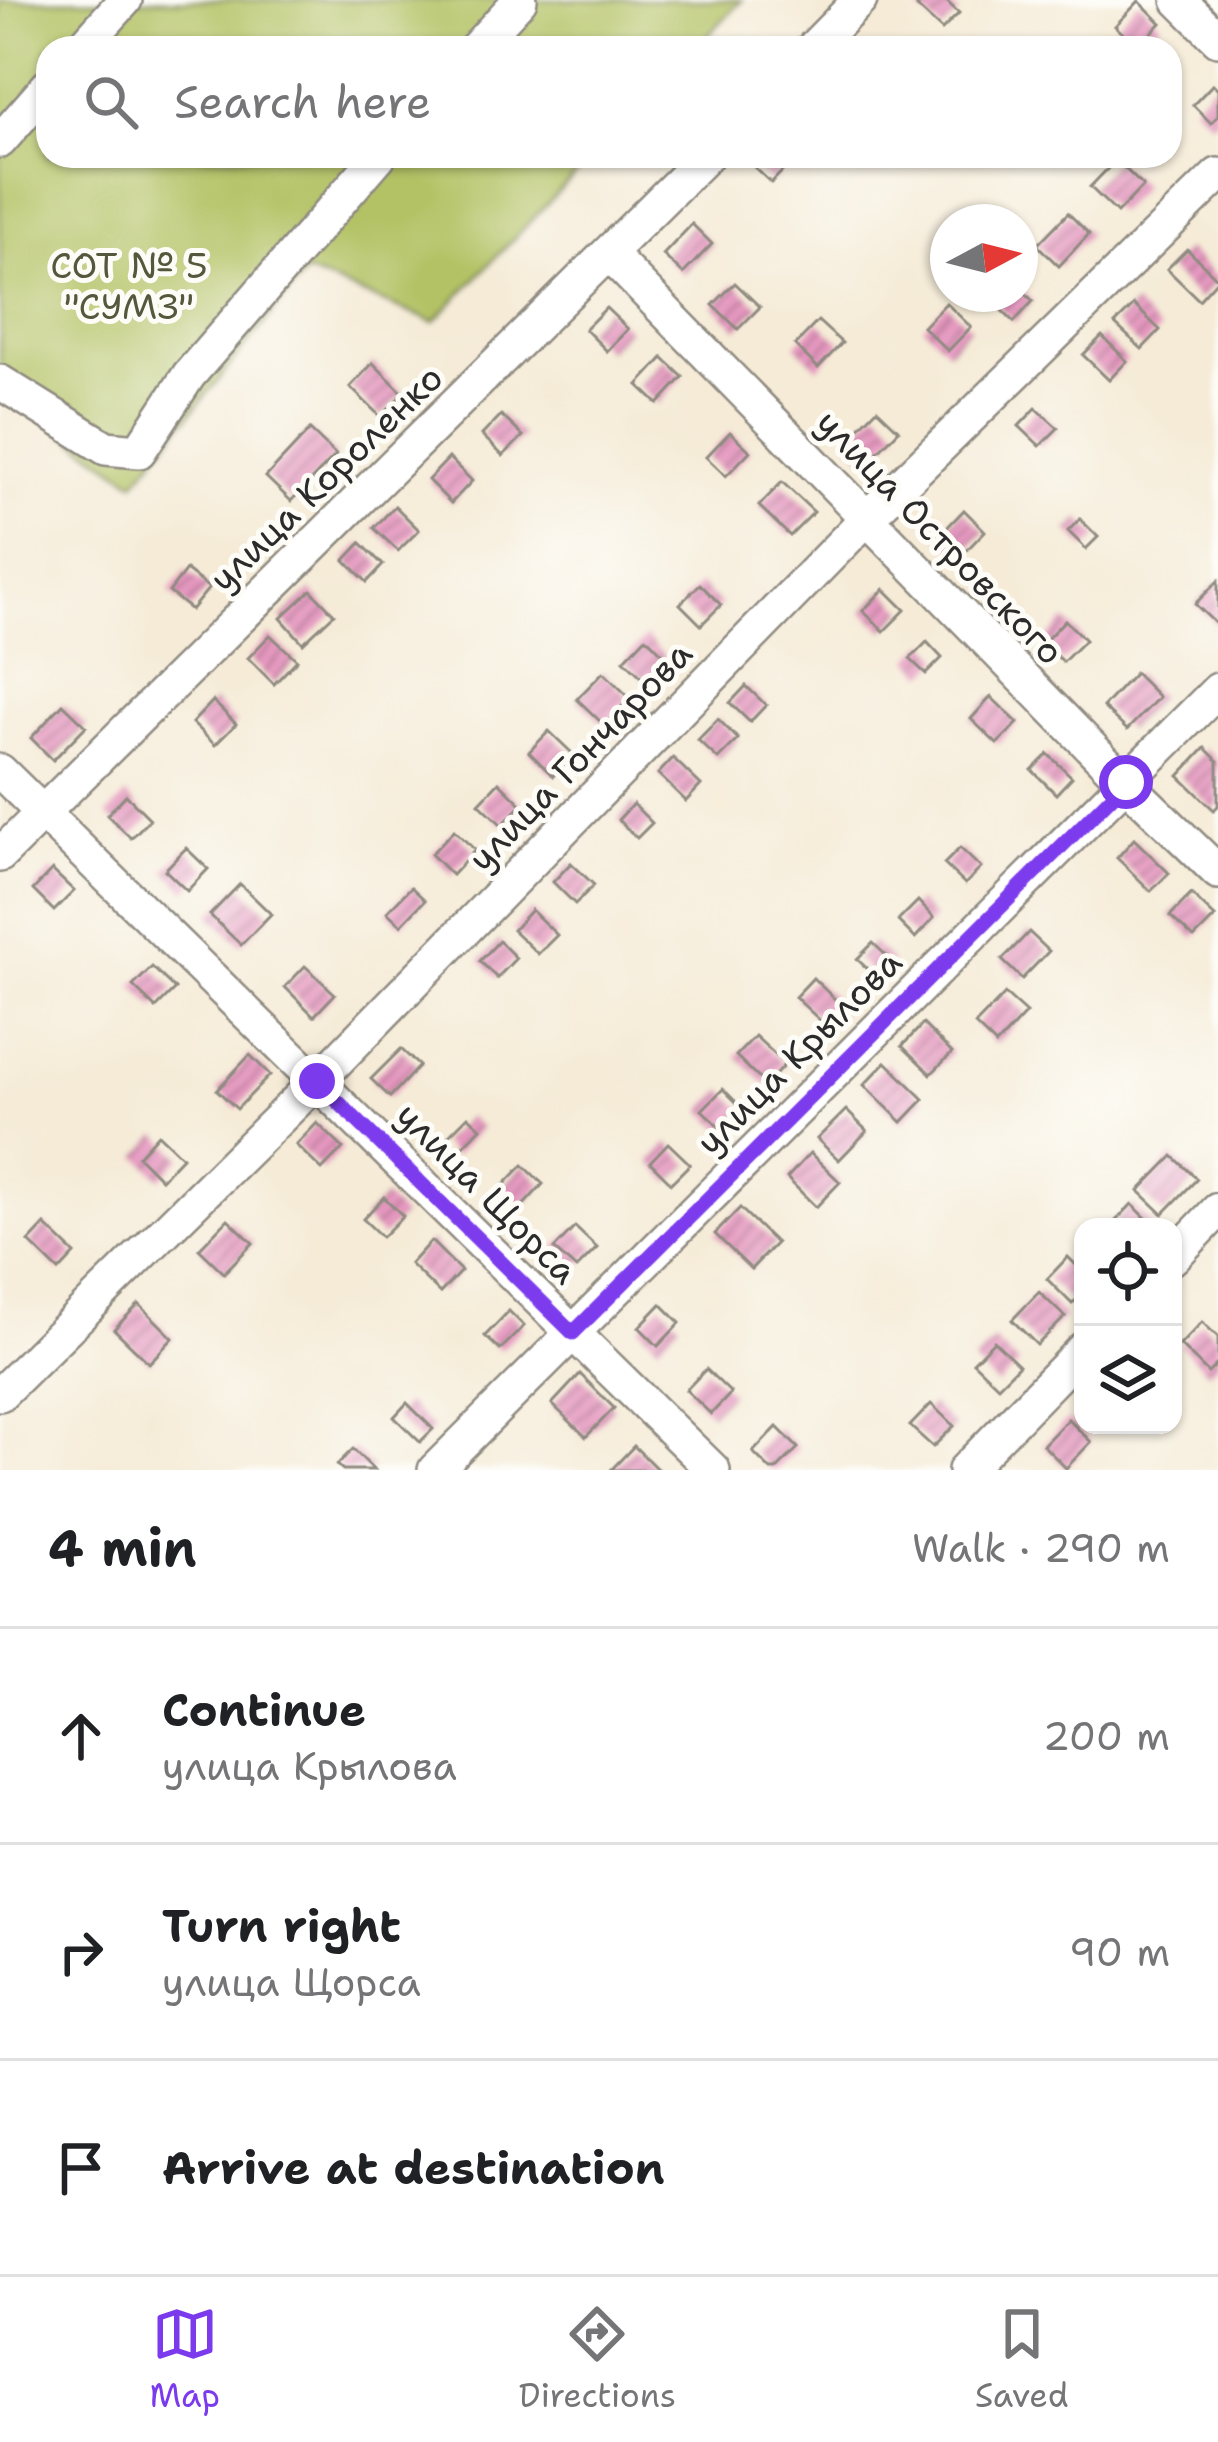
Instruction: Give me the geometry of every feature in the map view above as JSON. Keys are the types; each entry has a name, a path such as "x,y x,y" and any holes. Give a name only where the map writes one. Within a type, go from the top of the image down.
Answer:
{"street":[{"path":"93,36 125,0"},
{"path":"487,36 520,0"},
{"path":"825,36 860,0"},
{"path":"1179,0 1218,39"},
{"path":"0,141 36,100"},
{"path":"0,382 106,448 139,451 189,375 369,168"},
{"name":"улица Короленко","path":"0,855 694,168"},
{"name":"улица Гончарова","path":"0,1394 317,1081 866,519 1218,175"},
{"name":"улица Островского","path":"609,254 1218,872"},
{"name":"улица Крылова","path":"435,1470 1218,690"},
{"name":"улица Щорса","path":"0,772 713,1470"},
{"path":"1182,1248 1218,1210"},
{"path":"965,1470 1074,1358"}],"green space":[{"name":"СОТ № 5 \"СУМЗ\"","path":"0,0 742,0 708,36 36,36 36,168 582,168 434,322 306,272 135,482 0,390"}],"building":[{"path":"924,0 945,0 959,13 942,30 917,7"},
{"path":"1139,1 1161,23 1149,36 1126,36 1115,26"},
{"path":"1213,84 1218,89 1218,116 1211,123 1193,105"},
{"path":"755,168 785,168 771,183"},
{"path":"1108,168 1124,168 1143,186 1117,213 1090,187"},
{"path":"1068,213 1089,234 1059,266 1038,244"},
{"path":"692,224 712,244 683,274 663,255"},
{"path":"1187,249 1218,279 1199,300 1167,269"},
{"path":"735,283 760,307 738,329 713,305"},
{"path":"1134,305 1160,330 1142,349 1115,324"},
{"path":"606,308 628,329 607,351 585,329"},
{"path":"937,312 955,312 971,327 948,351 923,327"},
{"path":"1003,312 1023,312 1014,322"},
{"path":"818,321 842,343 818,368 795,345"},
{"path":"1102,336 1127,361 1109,380 1083,355"},
{"path":"663,358 683,377 658,404 638,385"},
{"path":"373,363 403,393 381,417 350,387"},
{"path":"1036,408 1058,428 1040,446 1019,426"},
{"path":"877,409 899,430 869,461 847,440"},
{"path":"501,415 523,436 503,456 482,435"},
{"path":"310,430 336,455 291,501 266,477"},
{"path":"730,432 750,451 726,476 706,457"},
{"path":"449,458 472,481 451,503 428,480"},
{"path":"782,482 814,512 790,536 759,506"},
{"path":"395,506 419,530 398,551 374,528"},
{"path":"964,510 985,531 960,557 939,536"},
{"path":"1080,519 1098,537 1086,549 1068,531"},
{"path":"361,543 383,565 367,582 345,560"},
{"path":"186,570 209,588 191,610 169,592"},
{"path":"1218,581 1218,626 1195,604"},
{"path":"700,584 721,605 701,625 680,604"},
{"path":"884,589 905,610 884,631 863,611"},
{"path":"311,590 334,614 303,643 281,618"},
{"path":"1065,620 1085,640 1063,662 1043,643"},
{"path":"270,635 297,660 274,684 248,658"},
{"path":"646,637 669,660 647,682 624,660"},
{"path":"927,642 942,658 926,674 910,659"},
{"path":"603,672 630,698 604,725 577,699"},
{"path":"1135,673 1159,697 1127,730 1103,707"},
{"path":"746,686 766,705 750,722 730,703"},
{"path":"991,697 1018,723 997,744 971,719"},
{"path":"213,701 236,724 215,745 192,723"},
{"path":"63,704 86,726 53,760 31,738"},
{"path":"718,719 738,739 718,759 698,740"},
{"path":"549,731 573,754 553,776 529,752"},
{"path":"1205,748 1218,761 1218,806 1214,810 1179,776"},
{"path":"1048,754 1072,777 1056,794 1032,770"},
{"path":"673,758 701,785 686,801 658,774"},
{"path":"499,782 522,805 502,825 479,803"},
{"path":"126,795 150,819 131,838 107,815"},
{"path":"633,804 652,823 637,838 618,820"},
{"path":"454,830 475,850 452,875 431,854"},
{"path":"1134,839 1169,873 1151,891 1117,858"},
{"path":"186,848 208,869 187,891 165,870"},
{"path":"960,848 981,868 965,884 944,864"},
{"path":"571,863 594,885 575,904 553,882"},
{"path":"52,870 74,891 54,911 33,890"},
{"path":"240,884 271,914 241,945 210,915"},
{"path":"411,887 425,900 401,925 387,912"},
{"path":"1191,894 1215,917 1194,938 1170,916"},
{"path":"918,901 934,918 915,938 898,921"},
{"path":"531,910 557,935 538,954 513,930"},
{"path":"1029,932 1049,951 1022,979 1002,960"},
{"path":"499,941 516,958 497,978 480,961"},
{"path":"873,943 892,961 876,977 857,959"},
{"path":"305,966 335,994 314,1016 285,987"},
{"path":"152,967 175,989 156,1008 133,986"},
{"path":"813,978 844,1008 826,1026 795,997"},
{"path":"1005,994 1026,1013 996,1045 975,1025"},
{"path":"923,1024 952,1053 931,1074 902,1046"},
{"path":"755,1036 785,1064 766,1085 736,1056"},
{"path":"401,1049 419,1066 390,1097 371,1079"},
{"path":"250,1055 270,1075 237,1109 217,1090"},
{"path":"886,1062 924,1099 902,1122 864,1085"},
{"path":"723,1089 745,1111 725,1132 702,1110"},
{"path":"846,1110 867,1131 839,1160 817,1139"},
{"path":"468,1116 481,1128 454,1156 441,1143"},
{"path":"317,1123 343,1148 322,1170 296,1145"},
{"path":"158,1134 182,1157 161,1179 138,1156"},
{"path":"668,1143 690,1164 671,1183 650,1162"},
{"path":"810,1153 840,1182 816,1207 787,1178"},
{"path":"1173,1156 1197,1179 1163,1214 1139,1191"},
{"path":"523,1165 543,1184 518,1211 498,1191"},
{"path":"384,1197 403,1216 382,1237 363,1219"},
{"path":"1132,1204 1146,1218 1119,1218"},
{"path":"740,1208 776,1243 751,1269 715,1234"},
{"path":"228,1219 253,1243 224,1273 199,1249"},
{"path":"45,1225 75,1254 59,1271 29,1242"},
{"path":"575,1227 597,1248 576,1269 554,1249"},
{"path":"431,1241 461,1271 440,1293 410,1264"},
{"path":"1068,1257 1074,1263 1074,1302 1072,1304 1047,1279"},
{"path":"1039,1292 1065,1317 1037,1345 1012,1320"},
{"path":"139,1304 173,1338 149,1363 114,1329"},
{"path":"661,1304 680,1323 658,1346 639,1327"},
{"path":"509,1311 524,1326 500,1350 485,1336"},
{"path":"1202,1322 1218,1337 1218,1363 1208,1373 1182,1343"},
{"path":"994,1341 1019,1365 998,1386 973,1362"},
{"path":"706,1369 731,1393 711,1414 686,1390"},
{"path":"580,1374 614,1408 586,1437 552,1404"},
{"path":"407,1403 433,1429 420,1442 394,1417"},
{"path":"931,1404 954,1426 933,1447 910,1426"},
{"path":"1068,1419 1074,1434 1083,1434 1091,1442 1066,1468 1043,1445"},
{"path":"777,1427 798,1448 771,1470 753,1452"},
{"path":"634,1446 658,1470 611,1470"},
{"path":"353,1449 374,1470 343,1470 337,1465"}],"route":[{"path":"317,1081 573,1333 1126,782"}]}
